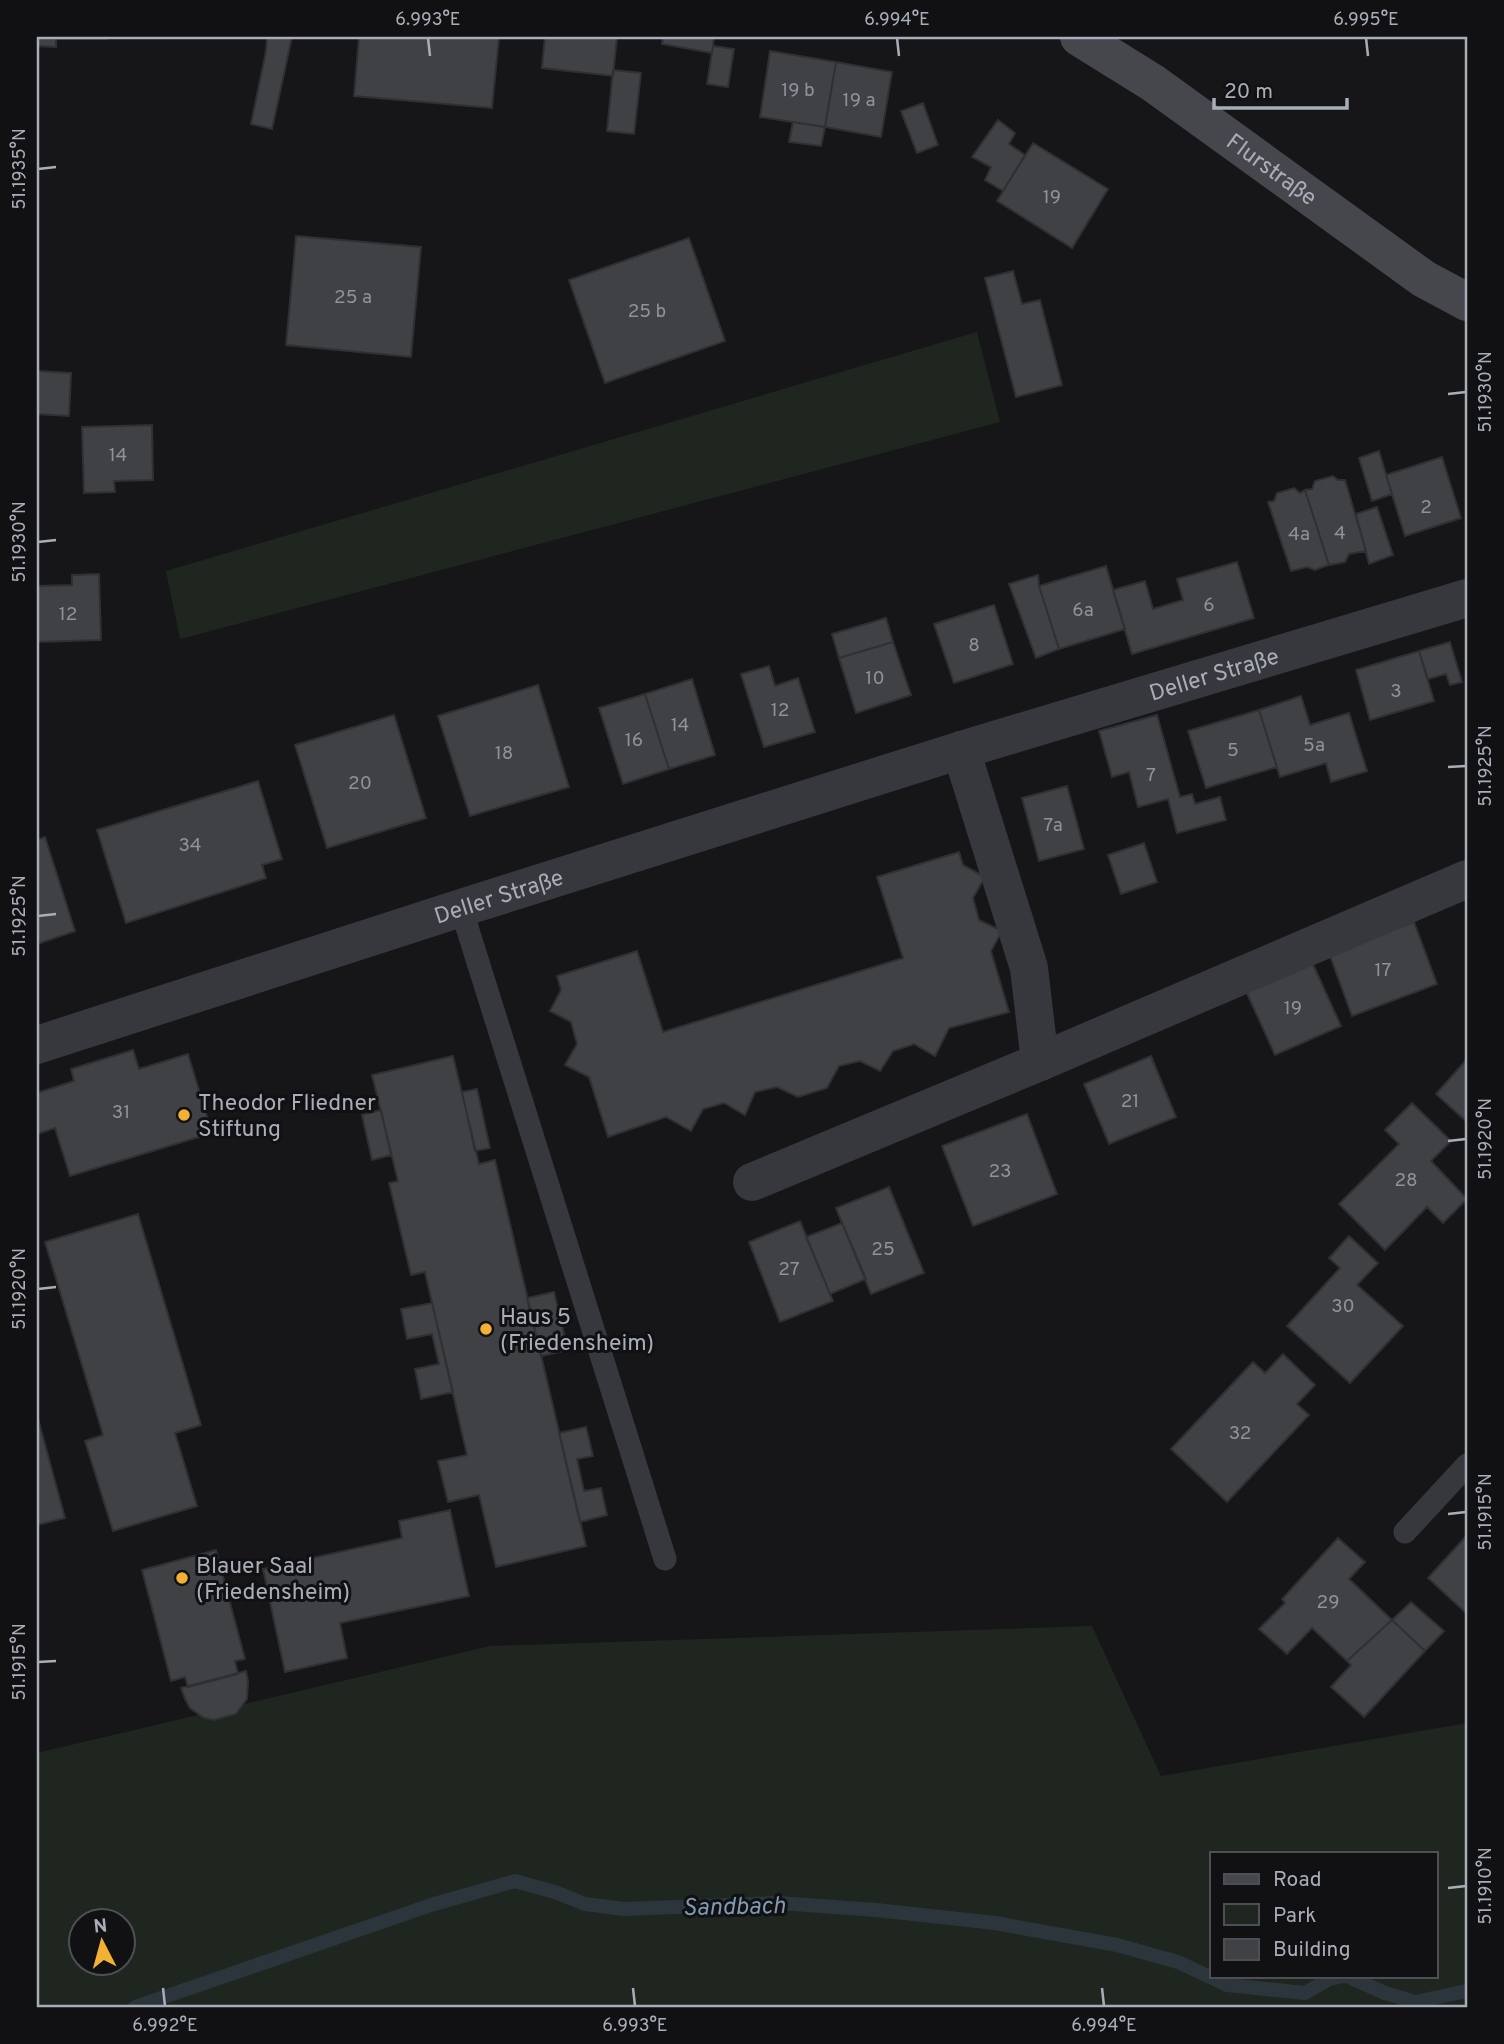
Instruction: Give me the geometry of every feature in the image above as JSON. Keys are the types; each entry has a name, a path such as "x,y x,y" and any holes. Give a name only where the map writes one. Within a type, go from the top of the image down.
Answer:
{"main road":[{"name":"Flurstraße","path":"1079,37 1153,83 1424,279 1467,302"}],"street":[{"name":"Deller Straße","path":"37,1045 961,750 1467,598"},
{"path":"961,750 1028,968 1040,1062"},
{"path":"752,1182 1040,1062 1467,878"}],"lane":[{"path":"461,908 665,1559"},
{"path":"1405,1532 1467,1465"}],"green space":[{"path":"977,332 1000,422 180,639 166,571"},
{"path":"1092,1626 1161,1776 1467,1723 1467,2007 37,2007 37,1753 490,1646"}],"building":[{"path":"37,37 107,39 56,39 56,47 37,46"},
{"path":"267,37 292,37 272,129 251,124"},
{"path":"359,37 499,37 492,108 354,96"},
{"path":"545,37 617,37 613,76 542,68"},
{"path":"663,37 714,37 712,53 662,44"},
{"path":"713,46 734,49 728,87 707,84"},
{"path":"770,51 836,62 825,127 760,117"},
{"path":"836,62 892,72 881,137 825,127"},
{"path":"613,70 641,73 634,134 607,131"},
{"path":"923,103 938,145 917,153 901,111"},
{"path":"998,120 1015,133 1009,144 1025,155 1003,191 985,180 991,167 972,157"},
{"path":"793,122 825,127 821,146 789,142"},
{"path":"1033,143 1108,189 1072,248 997,201"},
{"path":"296,236 421,247 411,357 286,345"},
{"path":"689,238 725,341 605,383 569,280"},
{"path":"1013,271 1022,304 1040,300 1062,385 1016,397 985,278"},
{"path":"37,371 71,373 69,416 37,414"},
{"path":"152,425 153,480 114,481 115,492 84,493 82,427"},
{"path":"1379,451 1392,494 1372,501 1359,458"},
{"path":"1442,457 1461,518 1405,536 1386,475"},
{"path":"1333,476 1338,480 1345,480 1366,551 1349,554 1345,562 1329,565 1305,490 1312,489 1315,481"},
{"path":"1294,488 1300,493 1305,490 1329,565 1315,570 1307,567 1291,571 1268,502 1274,501 1277,493"},
{"path":"1377,507 1393,555 1369,564 1356,514"},
{"path":"1237,562 1254,618 1132,654 1113,590 1145,581 1153,609 1183,600 1177,579"},
{"path":"1106,566 1125,629 1059,649 1039,586"},
{"path":"99,574 101,640 37,642 37,586 72,585 72,575"},
{"path":"1038,575 1059,649 1036,658 1009,584"},
{"path":"994,605 1013,664 954,683 934,624"},
{"path":"886,618 893,642 839,658 832,634"},
{"path":"893,642 911,695 856,713 839,658"},
{"path":"1450,642 1462,682 1450,685 1446,674 1428,679 1419,651"},
{"path":"1419,651 1434,701 1370,720 1356,670"},
{"path":"769,666 775,686 798,678 815,732 764,747 741,674"},
{"path":"692,679 715,755 669,769 645,694"},
{"path":"538,685 569,787 470,816 438,716"},
{"path":"645,694 669,769 623,784 599,708"},
{"path":"1301,696 1310,725 1349,713 1367,771 1331,782 1326,763 1280,777 1259,710"},
{"path":"1259,710 1277,767 1206,788 1188,731"},
{"path":"394,715 426,818 327,848 295,745"},
{"path":"1157,715 1180,797 1192,794 1195,804 1220,797 1226,820 1177,833 1168,799 1138,807 1129,772 1112,777 1099,731"},
{"path":"258,781 282,859 262,865 266,878 126,923 97,830"},
{"path":"1067,786 1084,849 1039,861 1022,798"},
{"path":"45,837 75,931 37,944 37,840"},
{"path":"1144,843 1157,882 1121,894 1108,855"},
{"path":"959,852 963,865 985,877 973,898 979,920 1002,931 991,951 1009,1012 949,1028 935,1056 914,1044 893,1051 880,1071 860,1061 839,1066 827,1088 798,1097 777,1087 755,1092 745,1115 724,1103 703,1109 691,1131 666,1117 608,1137 589,1077 565,1065 577,1044 571,1022 550,1011 561,990 557,976 637,951 663,1032 903,958 877,877"},
{"path":"1414,922 1437,984 1352,1016 1329,953"},
{"path":"1311,960 1341,1026 1275,1055 1245,989"},
{"path":"133,1050 139,1069 188,1054 212,1133 70,1176 55,1128 37,1134 37,1093 74,1081 71,1069"},
{"name":"Haus 5 (Friedensheim)","path":"453,1056 479,1164 495,1160 586,1546 496,1567 479,1495 448,1502 438,1461 467,1455 425,1272 411,1275 389,1183 398,1181 372,1075"},
{"path":"1151,1056 1176,1117 1109,1144 1084,1084"},
{"path":"1467,1059 1467,1122 1436,1094"},
{"path":"477,1089 490,1148 475,1151 462,1092"},
{"path":"1412,1103 1451,1141 1431,1161 1467,1199 1443,1223 1427,1207 1385,1250 1339,1204 1399,1144 1385,1130"},
{"path":"381,1110 391,1155 372,1160 362,1115"},
{"path":"1027,1114 1057,1194 973,1226 942,1146"},
{"path":"889,1187 924,1273 871,1294 836,1208"},
{"path":"138,1214 201,1425 175,1433 197,1506 113,1531 85,1441 103,1435 45,1242"},
{"path":"800,1221 833,1301 780,1322 749,1242"},
{"path":"842,1223 866,1279 830,1294 806,1237"},
{"path":"1349,1236 1378,1263 1357,1285 1403,1326 1350,1383 1287,1326 1340,1268 1329,1258"},
{"path":"554,1292 568,1350 541,1356 527,1298"},
{"path":"432,1303 453,1392 421,1399 415,1369 439,1364 432,1334 407,1339 401,1309"},
{"path":"1283,1354 1315,1385 1297,1404 1309,1415 1227,1502 1171,1449 1253,1362 1265,1373"},
{"path":"37,1415 65,1518 37,1525"},
{"path":"586,1427 593,1456 577,1459 584,1491 601,1488 607,1515 580,1522 559,1433"},
{"path":"450,1510 469,1596 340,1623 347,1658 285,1672 263,1569 402,1538 399,1521"},
{"path":"1467,1535 1467,1614 1428,1578"},
{"path":"1338,1538 1365,1562 1349,1579 1392,1620 1347,1661 1312,1628 1287,1654 1259,1629 1285,1603 1282,1599"},
{"path":"216,1550 245,1659 235,1661 238,1674 188,1687 185,1677 171,1681 142,1570"},
{"path":"1411,1602 1444,1631 1425,1651 1392,1620"},
{"path":"1392,1620 1425,1651 1364,1717 1331,1687 1351,1665 1347,1661"},
{"path":"246,1671 247,1699 236,1714 214,1720 204,1718 190,1708 181,1688"}],"waterway":[{"name":"Sandbach","path":"135,2007 431,1905 515,1881 585,1904 624,1909 779,1903 995,1923 1117,1945 1178,1962 1210,1977"},
{"name":"Sandbach","path":"1212,1978 1227,1985 1305,1993 1334,1978"},
{"name":"Sandbach","path":"1351,1978 1385,1993 1415,2002 1467,1991"}],"place":[{"name":"Theodor Fliedner Stiftung","path":"184,1115"},
{"name":"Haus 5 (Friedensheim)","path":"486,1329"},
{"name":"Blauer Saal (Friedensheim)","path":"182,1578"}]}
